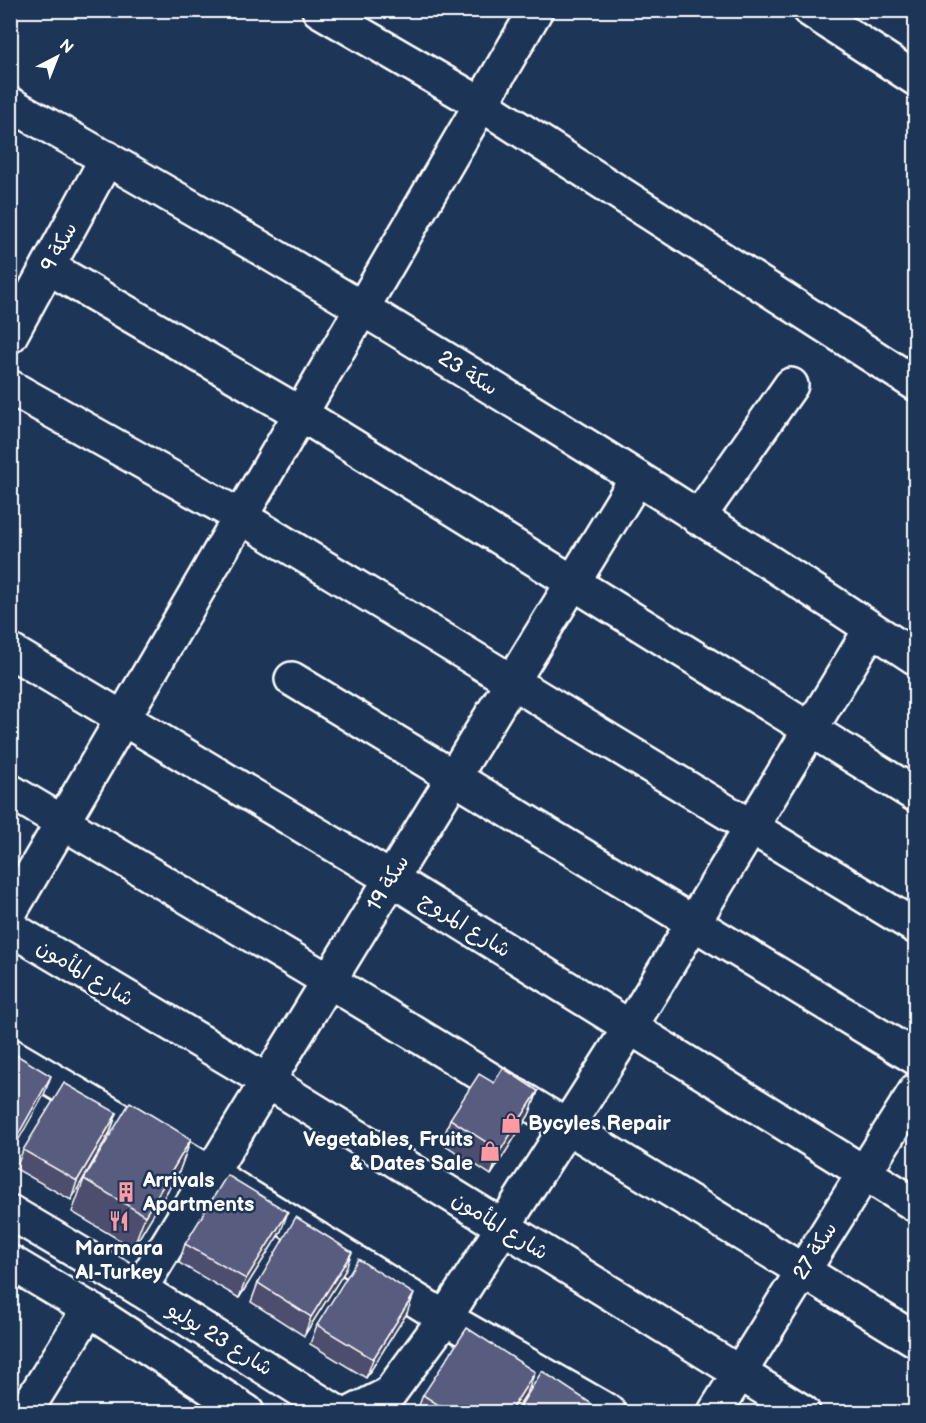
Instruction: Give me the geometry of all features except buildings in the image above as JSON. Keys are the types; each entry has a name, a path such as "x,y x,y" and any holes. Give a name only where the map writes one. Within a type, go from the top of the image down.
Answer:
{"street":[{"path":"319,10 481,104 915,384"},
{"path":"10,912 536,10"},
{"path":"810,10 915,79"},
{"name":"23 سكة","path":"10,104 364,308 637,478 915,658"},
{"name":"سكة 9","path":"10,336 107,158"},
{"path":"48,267 301,414 915,795"},
{"path":"699,518 791,385"},
{"path":"10,387 241,517 915,927"},
{"name":"سكة 19","path":"140,1289 637,478"},
{"path":"354,1413 389,1403 630,1029 871,629"},
{"name":"شارع المروج","path":"10,651 124,716 390,878 915,1205"},
{"path":"292,679 915,1058"},
{"path":"10,791 329,981 915,1340"},
{"name":"شارع المأمون","path":"10,928 267,1081 803,1413"},
{"path":"10,1055 210,1173 445,1318 609,1413"},
{"name":"سكة 27","path":"715,1413 915,1090"},
{"name":"شارع 23 يوليو","path":"10,1212 140,1289 336,1413"},
{"path":"10,1262 89,1309 247,1413"},
{"path":"25,1413 89,1309"}],"place":[{"name":"Bycyles Repair","path":"511,1123"},
{"name":"Vegetables, Fruits & Dates Sale","path":"490,1151"},
{"name":"Arrivals Apartments","path":"126,1192"},
{"name":"Marmara Al-Turkey","path":"119,1221"}]}
